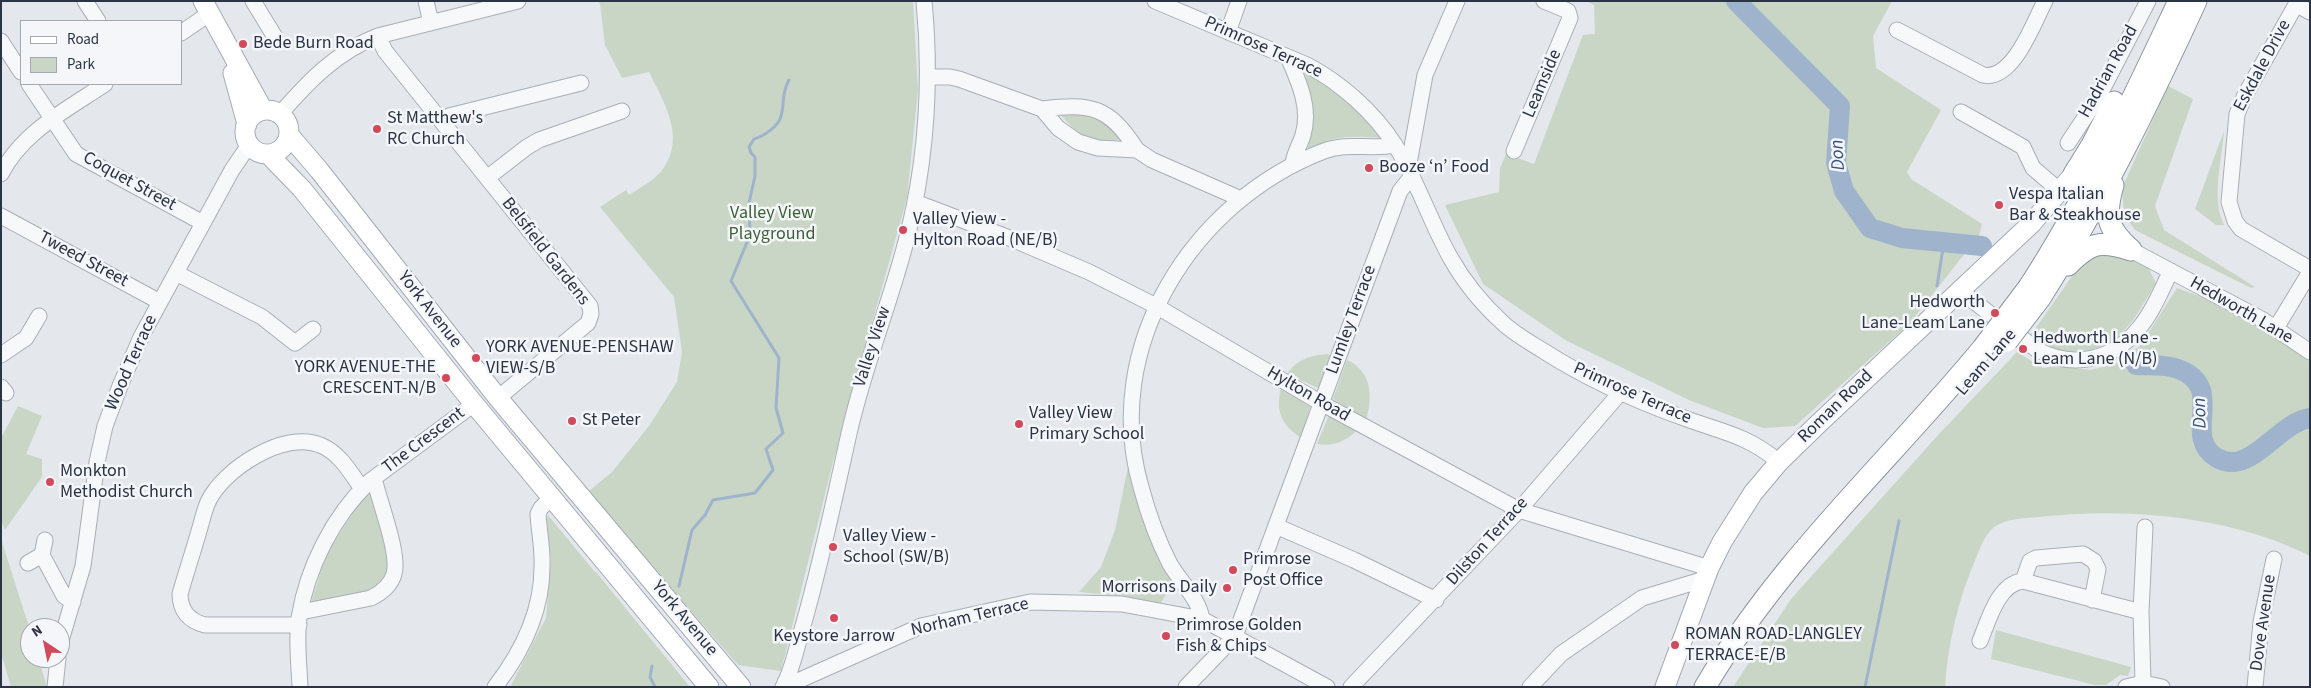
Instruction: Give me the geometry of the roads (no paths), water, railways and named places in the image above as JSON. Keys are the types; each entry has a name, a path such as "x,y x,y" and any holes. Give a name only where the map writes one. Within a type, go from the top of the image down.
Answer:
{"highway":[{"path":"2074,174 2092,145 2169,1"},
{"name":"Leam Lane","path":"2040,289 2070,222 2178,1"},
{"name":"Leam Lane","path":"1722,687 1753,638 1796,580 1989,352 2040,289 2081,233 2120,158 2196,1"},
{"path":"2120,158 2109,198 2108,218 2115,234 2132,250"},
{"path":"2040,289 2080,253 2093,246 2108,243 2132,250"},
{"name":"Leam Lane","path":"1705,687 1741,630 1786,569 1989,352"}],"main road":[{"path":"207,7 223,38 271,112 289,125 290,135 282,148 268,154 261,153 249,145 246,138 246,124 223,38"},
{"path":"246,124 256,113 271,112"},
{"name":"York Avenue","path":"290,135 498,398 741,687"},
{"name":"York Avenue","path":"268,154 302,189 474,404 709,687"},
{"name":"Roman Road","path":"1665,687 1707,574 1736,517 1779,462 2032,222 2074,174"},
{"path":"474,404 498,398"},
{"path":"552,497 570,482"}],"street":[{"path":"85,1 97,20"},
{"path":"252,1 275,37"},
{"path":"426,1 431,23"},
{"path":"271,112 326,66 350,49 378,36 518,1"},
{"name":"Valley View","path":"784,685 823,554 858,394 904,249 915,202 922,164 928,77 928,47 924,1"},
{"name":"Primrose Terrace","path":"1155,1 1325,74 1364,108 1395,145 1409,170 1450,258 1486,306 1506,326 1557,360 1620,393 1689,420 1746,439 1762,448 1779,462"},
{"path":"1228,32 1239,1"},
{"name":"Lumley Terrace","path":"1235,636 1409,170 1425,75 1457,1"},
{"name":"Leamside","path":"1514,151 1570,16 1565,9 1544,1"},
{"path":"1897,30 1983,75 1995,76 2012,64 2045,1"},
{"name":"Hadrian Road","path":"2068,143 2098,96 2148,1"},
{"path":"2297,3 2310,12"},
{"name":"Eskdale Drive","path":"2297,3 2245,95 2237,114 2229,202 2230,212 2241,229 2310,271"},
{"path":"182,32 207,7"},
{"name":"Belsfield Gardens","path":"378,36 385,51 590,306 591,314 588,323 498,398"},
{"path":"1,41 20,70"},
{"path":"1288,57 1299,81 1306,110 1306,122 1293,164"},
{"path":"928,77 945,76 959,79 1042,109 1073,106 1091,108 1116,122 1137,150 1152,160 1240,199"},
{"path":"442,121 449,116 581,83"},
{"name":"Coquet Street","path":"30,85 76,154 203,223"},
{"path":"1,174 14,153 33,134 104,85"},
{"path":"1042,109 1058,128 1078,142 1098,148 1137,150"},
{"path":"487,178 539,140 622,111"},
{"path":"1961,112 2023,147 2033,168 2060,191"},
{"name":"Wood Terrace","path":"68,618 83,566 93,480 106,426 120,386 141,337 232,170 249,145"},
{"path":"1202,619 1195,600 1177,576 1163,549 1141,488 1133,454 1131,419 1134,386 1144,341 1156,306 1183,260 1240,199 1264,181 1293,164 1326,150 1346,145 1395,145"},
{"name":"Hylton Road","path":"915,202 1012,239 1080,268 1156,306 1322,403 1519,510 1707,574"},
{"name":"Tweed Street","path":"3,220 160,302"},
{"name":"Hedworth Lane","path":"2132,250 2276,328 2310,352"},
{"name":"Hedworth Lane","path":"1959,290 2036,350 2049,356 2066,360 2084,360 2111,352 2131,337 2147,316 2171,271"},
{"path":"2276,328 2310,271"},
{"path":"176,273 262,317 295,343 313,329"},
{"path":"1,355 26,338 39,316"},
{"name":"Dilston Terrace","path":"1351,687 1436,600 1519,510 1620,393"},
{"name":"The Crescent","path":"300,687 300,619 308,582 320,552 341,516 362,489 374,478 474,404"},
{"path":"300,619 205,625 196,623 184,611 180,602 180,594 208,502 219,485 234,470 260,454 278,446 294,442 309,442 330,450 348,469 362,489"},
{"name":"The Crescent","path":"300,619 371,598 379,594 392,580 395,572 395,557 374,478"},
{"path":"495,687 511,666 523,643 539,598 542,570 538,514 552,497"},
{"path":"1276,526 1354,560 1436,600"},
{"path":"2144,527 2142,612 2144,683"},
{"path":"45,540 42,555 64,596 73,602"},
{"path":"2023,580 2030,561 2036,558 2083,554 2094,562 2098,568 2092,600"},
{"path":"28,563 42,555"},
{"name":"Dove Avenue","path":"2255,687 2261,622 2274,559"},
{"path":"1530,687 1561,654 1642,598 1707,574"},
{"path":"1977,641 2004,590 2016,581 2023,580 2142,612"},
{"name":"Norham Terrace","path":"784,685 800,680 921,626 1030,602 1122,604 1202,619 1326,687"},
{"path":"1186,687 1235,636"},
{"path":"54,687 57,668"},
{"path":"2126,687 2144,683 2162,687"}],"waterway":[{"name":"Don","path":"1736,1 1840,106 1836,163 1844,191 1870,228 1902,238 1982,246"},
{"path":"679,586 692,530 705,515 713,500 755,493 773,470 766,449 783,433 776,408 779,358 731,281 750,235 749,203 755,176 755,157 749,147 754,139 771,130 780,120 785,90 789,80"},
{"path":"1937,286 1944,242"},
{"name":"Don","path":"2136,365 2173,367 2193,377 2200,387 2203,399 2202,437 2207,449 2217,458 2229,462 2253,455 2286,429 2310,418"},
{"path":"1865,687 1899,521"},
{"path":"652,666 650,677 655,687"}],"place":[{"name":"Bede Burn Road","path":"243,44"},
{"name":"St Matthew's RC Church","path":"377,129"},
{"name":"Booze ‘n’ Food","path":"1369,168"},
{"name":"Vespa Italian Bar & Steakhouse","path":"1999,205"},
{"name":"Valley View - Hylton Road (NE/B)","path":"903,230"},
{"name":"Hedworth Lane-Leam Lane","path":"1995,313"},
{"name":"Hedworth Lane - Leam Lane (N/B)","path":"2023,349"},
{"name":"YORK AVENUE-PENSHAW VIEW-S/B","path":"476,358"},
{"name":"YORK AVENUE-THE CRESCENT-N/B","path":"446,378"},
{"name":"St Peter","path":"572,421"},
{"name":"Valley View Primary School","path":"1019,424"},
{"name":"Monkton Methodist Church","path":"50,482"},
{"name":"Valley View - School (SW/B)","path":"833,547"},
{"name":"Primrose Post Office","path":"1233,570"},
{"name":"Morrisons Daily","path":"1227,588"},
{"name":"Keystore Jarrow","path":"834,618"},
{"name":"Primrose Golden Fish & Chips","path":"1166,636"},
{"name":"ROMAN ROAD-LANGLEY TERRACE-E/B","path":"1675,645"}],"park label":[{"name":"Valley View Playground","path":"772,224"}]}
